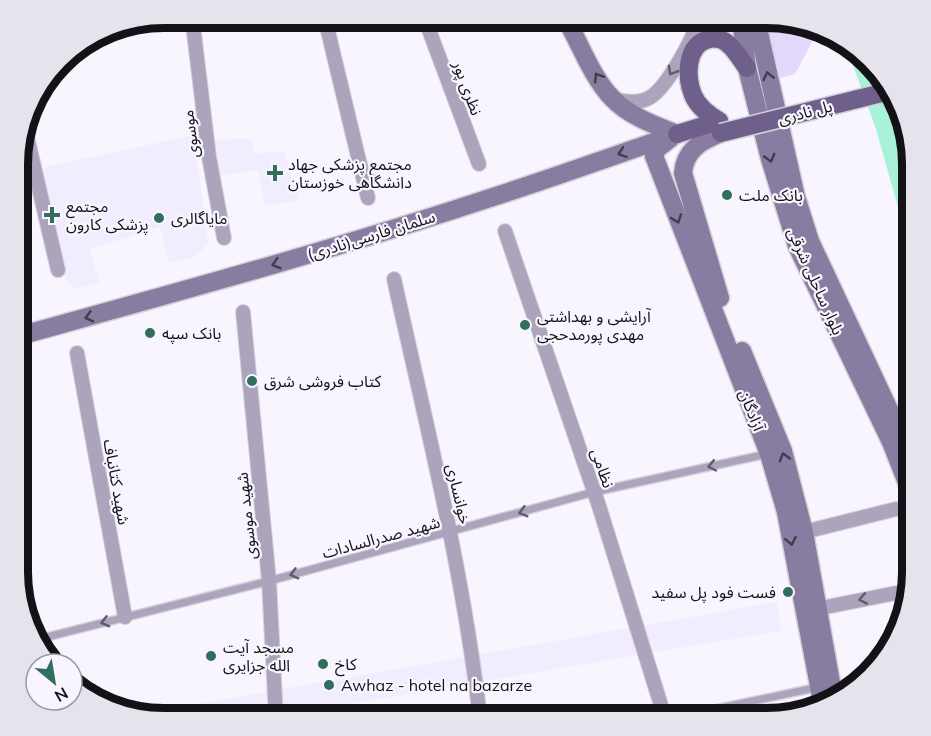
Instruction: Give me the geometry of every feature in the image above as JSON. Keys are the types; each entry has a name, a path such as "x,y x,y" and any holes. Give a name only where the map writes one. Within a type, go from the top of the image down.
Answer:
{"main road":[{"path":"571,29 598,78 612,98 647,122 677,134"},
{"name":"بلوار ساحلی شرقی","path":"742,29 747,68 770,159 797,246 891,442 902,470"},
{"name":"بلوار ساحلی شرقی","path":"758,29 796,197 810,241 902,437"},
{"path":"720,127 694,97 688,75 692,52 698,44 714,38 726,42 747,68"},
{"name":"پل نادری","path":"720,127 877,85"},
{"name":"پل نادری","path":"720,127 882,93"},
{"name":"سلمان فارسی(نادری)","path":"28,333 235,277 368,237 494,197 677,134 720,127"},
{"name":"آزادگان","path":"720,127 696,145 684,161 683,173 717,291 783,451 804,532 828,691"},
{"name":"آزادگان","path":"677,134 662,143 654,156 769,454 786,512 828,691"}],"street":[{"name":"موسوی","path":"193,28 209,157 224,238"},
{"path":"327,28 368,198"},
{"name":"نظری پور","path":"428,28 479,164"},
{"path":"612,98 626,102 648,99 665,83 694,29"},
{"path":"30,149 58,270"},
{"name":"نظامی","path":"505,231 594,492 662,708"},
{"name":"خوانساری","path":"394,279 450,533 479,708"},
{"name":"شهید موسوی","path":"243,312 269,581 275,707"},
{"name":"شهید کتانباف","path":"77,353 125,617"},
{"path":"804,532 896,509"},
{"path":"816,609 900,592"}],"lane":[{"name":"شهید صدرالسادات","path":"46,637 269,581 594,492 769,454"},
{"path":"731,708 828,691"}],"shaded area":[{"path":"769,29 802,33 813,37 795,74 780,78"},
{"path":"850,57 880,89 898,129 902,164 902,222 876,129"},
{"path":"194,135 208,243 195,257 169,263 160,227 90,249 99,282 77,289 66,281 41,168"},
{"name":"مجتمع پزشکی جهاد دانشگاهی خوزستان","path":"252,138 255,154 284,151 299,201 265,205 258,170 219,176 214,140"},
{"path":"777,602 781,631 329,707 180,707"}],"place":[{"name":"مجتمع پزشکی جهاد دانشگاهی خوزستان","path":"275,173"},
{"name":"بانک ملت","path":"727,195"},
{"name":"مجتمع پزشکی کارون","path":"52,215"},
{"name":"مایاگالری","path":"159,218"},
{"name":"آرایشی و بهداشتی مهدی پورمدحجی","path":"525,325"},
{"name":"بانک سپه","path":"150,333"},
{"name":"کتاب فروشی شرق","path":"252,381"},
{"name":"فست فود پل سفید","path":"788,592"},
{"name":"مسجد آیت الله جزایری","path":"211,656"},
{"name":"کاخ","path":"323,664"},
{"name":"Awhaz - hotel na bazarze","path":"329,685"}]}
